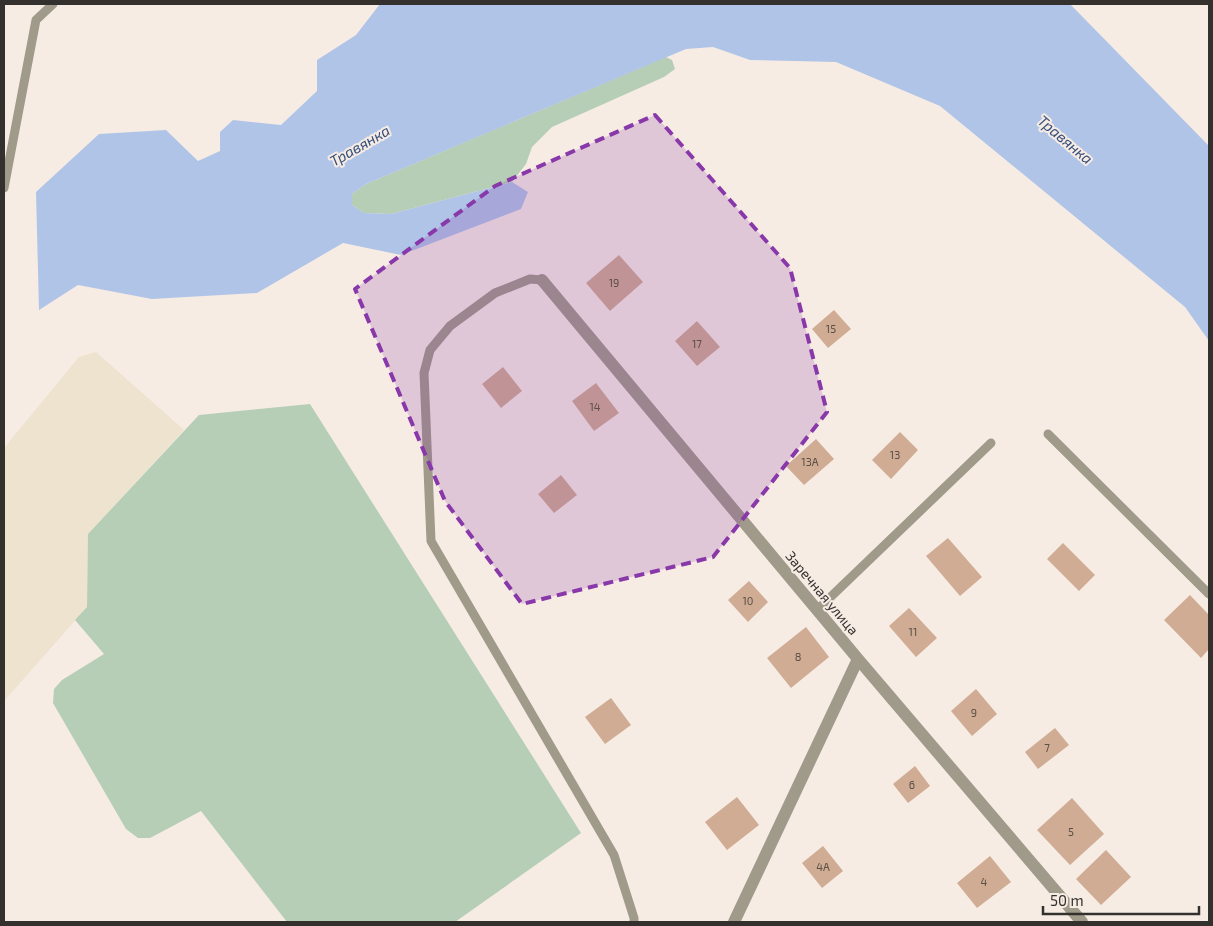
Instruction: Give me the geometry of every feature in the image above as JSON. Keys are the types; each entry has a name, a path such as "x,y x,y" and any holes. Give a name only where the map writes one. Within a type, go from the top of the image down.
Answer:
{"street":[{"name":"Заречная улица","path":"542,280 858,659 1082,922"},
{"path":"734,922 858,659"}],"lane":[{"path":"4,188 36,20 54,4"},
{"path":"542,280 530,278 495,293 450,326 430,350 424,373 431,541 614,855 634,922"},
{"path":"1048,434 1209,594"},
{"path":"817,610 991,443"}],"highlighted area":[{"path":"655,115 790,268 827,412 713,557 522,604 445,501 355,289 495,186"}],"shaded area":[{"path":"96,352 184,430 88,534 87,607 4,701 4,448 79,357"}],"green space":[{"path":"666,57 672,60 675,69 664,77 552,127 532,147 526,164 512,182 391,214 364,213 352,205 352,194 366,184"},
{"path":"310,404 581,833 455,922 287,922 201,811 150,838 138,838 126,829 53,703 54,689 62,680 104,654 75,620 87,607 88,534 199,415"}],"water":[{"name":"Травянка","path":"380,4 1070,4 1209,146 1209,341 1185,307 940,106 836,62 750,60 713,47 686,49 366,184 352,194 352,205 364,213 391,214 512,182 528,192 521,209 401,255 343,243 257,293 152,299 78,285 39,310 36,192 99,134 166,130 198,161 220,151 220,132 233,120 281,125 317,91 317,60 356,35"}],"building":[{"path":"619,255 643,282 610,311 586,283"},
{"path":"834,310 851,329 828,348 812,329"},
{"path":"697,321 720,347 697,366 675,341"},
{"path":"503,367 522,391 501,408 482,384"},
{"path":"596,383 619,413 594,431 572,401"},
{"path":"900,432 918,450 891,479 872,460"},
{"path":"816,439 834,459 804,485 786,466"},
{"path":"561,475 577,495 554,513 538,494"},
{"path":"948,538 982,577 960,596 926,556"},
{"path":"1063,543 1095,575 1079,591 1047,559"},
{"path":"749,581 768,602 748,622 728,600"},
{"path":"1190,595 1209,615 1209,649 1201,658 1164,620"},
{"path":"909,608 937,638 916,657 889,626"},
{"path":"806,627 829,657 791,688 767,658"},
{"path":"976,689 997,714 972,736 951,711"},
{"path":"611,698 631,725 605,744 585,717"},
{"path":"1055,728 1069,745 1038,769 1025,752"},
{"path":"915,766 930,786 908,803 893,784"},
{"path":"737,797 759,825 727,850 705,822"},
{"path":"1072,798 1104,834 1070,865 1037,830"},
{"path":"823,846 843,871 822,888 802,863"},
{"path":"1106,850 1131,877 1101,905 1076,879"},
{"path":"990,856 1011,882 977,908 957,883"}]}
